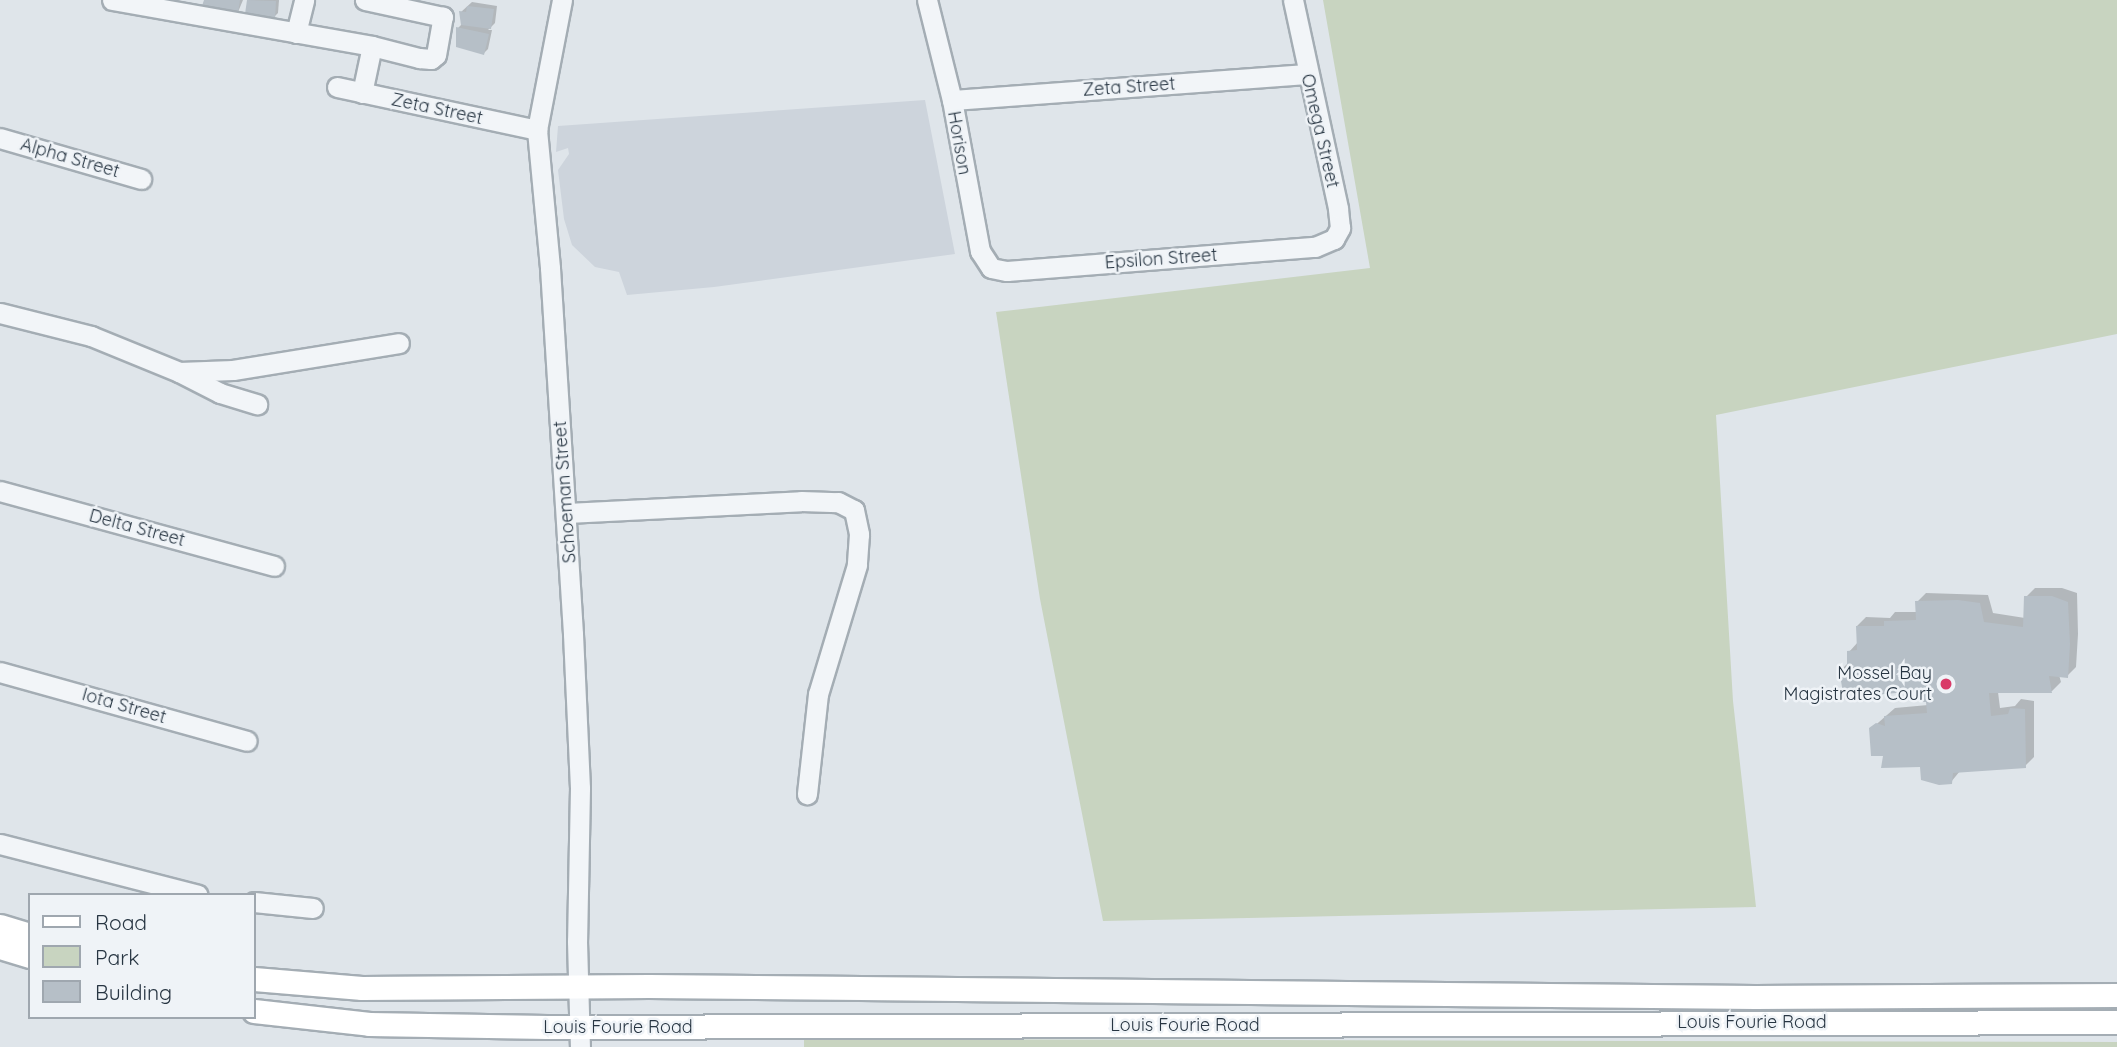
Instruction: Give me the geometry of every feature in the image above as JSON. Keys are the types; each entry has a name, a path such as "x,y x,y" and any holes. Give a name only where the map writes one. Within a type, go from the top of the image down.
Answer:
{"main road":[{"path":"0,926 28,934"},
{"path":"0,947 28,955"},
{"name":"Louis Fourie Road","path":"256,979 362,988 579,986 1755,997 2117,995"},
{"name":"Louis Fourie Road","path":"256,1011 369,1024 580,1037 2117,1021"}],"street":[{"path":"112,0 191,7 296,33 431,59 436,55 445,8 365,0"},
{"path":"296,33 304,0"},
{"name":"Schoeman Street","path":"562,0 537,130 567,513 580,788 580,1037"},
{"name":"Horison","path":"927,0 952,100 980,251 991,268 1007,271"},
{"name":"Omega Street","path":"1293,0 1338,208 1339,228 1328,244 1315,247"},
{"path":"362,93 372,47"},
{"name":"Zeta Street","path":"952,100 1307,74"},
{"name":"Zeta Street","path":"337,87 537,130"},
{"name":"Alpha Street","path":"0,138 141,179"},
{"name":"Epsilon Street","path":"1007,271 1315,247"},
{"path":"0,313 92,336 179,372 220,393 257,404"},
{"path":"179,372 233,370 399,344"},
{"name":"Delta Street","path":"0,491 274,566"},
{"path":"567,513 801,500 838,502 854,510 859,534 857,565 818,694 807,794"},
{"name":"Iota Street","path":"0,671 247,741"},
{"path":"0,844 190,893"},
{"path":"256,902 313,908"}],"shaded area":[{"path":"925,100 955,254 714,287 627,295 619,272 595,267 572,245 564,219 558,170 569,154 568,148 556,152 558,126"}],"green space":[{"path":"1323,0 2117,0 2117,334 1716,415 1733,701 1756,907 1103,921 1040,599 996,312 1370,268"},
{"path":"804,1039 2117,1042 2117,1047 804,1047"}],"building":[{"path":"204,0 240,0 238,13 202,6"},
{"path":"247,0 276,1 275,19 245,14"},
{"path":"467,6 494,9 491,29 461,25 459,11 466,12"},
{"path":"456,27 489,34 484,55 456,47"},
{"name":"Mossel Bay Magistrates Court","path":"2024,596 2052,596 2068,602 2070,644 2068,678 2049,676 2052,693 1989,693 1991,716 2008,714 2010,708 2025,709 2026,768 1953,773 1952,784 1939,785 1921,780 1920,767 1881,768 1883,756 1871,756 1869,728 1876,723 1885,726 1884,716 1927,713 1926,702 1920,702 1919,691 1873,695 1843,693 1839,669 1847,668 1847,651 1857,650 1856,626 1884,626 1884,621 1916,620 1915,601 1958,600 1980,603 1984,622 2023,627"}],"place":[{"name":"Mossel Bay Magistrates Court","path":"1946,684"}]}
